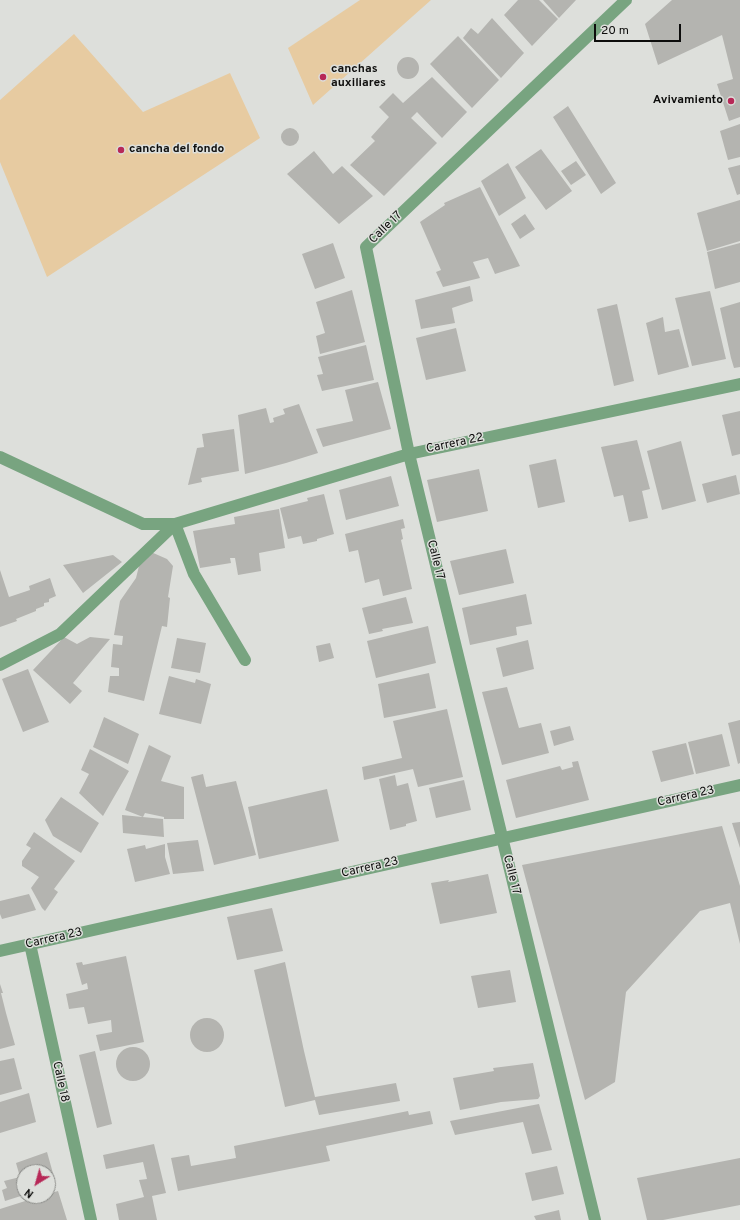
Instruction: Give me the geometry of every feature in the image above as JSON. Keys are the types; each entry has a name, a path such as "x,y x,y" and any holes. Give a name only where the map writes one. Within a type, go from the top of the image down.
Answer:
{"street":[{"name":"Calle 17","path":"595,1220 409,454 366,247 626,0"},
{"name":"Carrera 22","path":"175,524 409,454 740,384"},
{"path":"0,458 143,524 175,524"},
{"path":"175,524 194,574 245,660"},
{"path":"0,665 60,634 175,524"},
{"name":"Carrera 23","path":"0,952 740,785"},
{"name":"Calle 18","path":"30,944 91,1220"}],"shaded area":[{"name":"canchas auxiliares","path":"360,0 431,0 313,105 288,48"},
{"name":"cancha del fondo","path":"74,34 143,112 230,73 260,138 47,277 0,162 0,100"}],"building":[{"path":"518,0 539,0 558,19 532,46 504,15"},
{"path":"543,0 576,0 559,18"},
{"path":"672,0 740,0 740,117 729,121 717,84 733,79 722,35 658,65 645,24"},
{"path":"492,18 524,53 501,78 463,38 471,28 478,34"},
{"path":"458,36 499,80 472,108 430,64"},
{"path":"408,57 416,60 419,68 416,76 408,79 400,76 397,68 400,60"},
{"path":"432,77 467,112 442,138 417,112 411,118 437,143 384,196 350,165 375,141 371,137 389,117 379,107 393,93 403,103"},
{"path":"568,106 616,183 601,194 553,117"},
{"path":"740,124 740,157 728,160 720,131"},
{"path":"290,128 296,131 299,137 296,143 290,146 284,143 281,137 284,131"},
{"path":"541,149 572,191 546,210 515,167"},
{"path":"314,151 333,174 342,166 373,196 339,224 287,174"},
{"path":"576,161 586,175 571,185 561,171"},
{"path":"508,163 526,198 499,216 481,181"},
{"path":"740,165 740,194 737,195 728,168"},
{"path":"480,187 520,266 495,274 488,258 473,262 480,278 443,287 436,272 441,270 420,222 445,205 444,203"},
{"path":"740,200 740,241 707,251 697,213"},
{"path":"525,214 535,229 520,239 511,224"},
{"path":"333,243 345,278 315,289 302,254"},
{"path":"740,243 740,282 715,289 707,252"},
{"path":"470,286 473,301 452,308 455,323 421,329 415,300"},
{"path":"352,290 365,342 320,354 316,336 325,333 316,302"},
{"path":"710,291 726,359 692,366 675,298"},
{"path":"740,302 740,367 734,368 720,308"},
{"path":"617,304 634,381 614,386 597,309"},
{"path":"663,317 665,332 679,329 689,367 658,375 646,323"},
{"path":"456,328 466,371 426,380 416,338"},
{"path":"366,345 374,380 322,391 317,375 323,374 318,357"},
{"path":"378,382 391,429 323,447 316,429 353,421 345,390"},
{"path":"299,404 318,453 245,474 238,415 266,408 270,423 274,422 273,418 285,414 283,409"},
{"path":"740,411 740,454 732,456 722,415"},
{"path":"234,429 239,471 201,478 202,482 188,485 197,448 204,447 202,434"},
{"path":"637,440 650,489 642,491 648,518 629,522 623,495 614,497 601,447"},
{"path":"681,441 696,501 662,510 647,451"},
{"path":"556,459 565,502 538,508 529,465"},
{"path":"479,469 488,511 437,522 427,480"},
{"path":"736,475 740,494 707,503 702,484"},
{"path":"391,476 399,506 346,520 339,490"},
{"path":"324,494 334,534 317,539 317,541 303,544 301,536 288,539 280,508 308,501 307,498"},
{"path":"279,509 285,548 259,553 261,571 238,575 235,558 230,558 231,563 200,568 193,531 235,524 234,517"},
{"path":"403,519 405,528 401,529 403,539 401,540 412,589 383,596 379,579 365,583 358,550 349,552 345,534"},
{"path":"506,549 514,583 459,595 450,561"},
{"path":"151,552 167,559 173,566 168,597 170,598 167,627 162,626 144,701 108,692 110,676 119,676 119,668 111,667 113,644 122,645 123,636 114,635 120,601 136,578 141,558"},
{"path":"113,555 122,562 83,593 63,565"},
{"path":"0,570 9,597 30,590 29,586 50,578 56,596 49,599 49,602 44,603 44,606 36,609 36,611 16,619 17,621 0,627"},
{"path":"526,594 532,624 516,627 517,635 470,645 462,608"},
{"path":"406,597 413,623 382,629 383,631 369,634 362,608"},
{"path":"428,626 436,663 376,678 367,641"},
{"path":"64,637 77,644 90,637 110,639 73,683 82,691 70,704 33,670"},
{"path":"177,638 206,643 200,673 171,668"},
{"path":"528,640 534,669 503,677 496,648"},
{"path":"330,643 334,658 319,662 316,646"},
{"path":"28,669 49,722 23,732 2,679"},
{"path":"429,673 436,708 384,718 378,684"},
{"path":"169,676 195,683 196,679 211,684 201,724 159,714"},
{"path":"507,687 519,728 541,723 549,753 502,765 482,692"},
{"path":"447,709 463,777 418,787 413,769 364,780 362,767 402,758 393,721"},
{"path":"104,717 139,734 128,764 93,747"},
{"path":"740,720 740,763 738,764 728,723"},
{"path":"570,726 574,740 554,746 550,731"},
{"path":"722,734 730,766 696,774 688,742"},
{"path":"686,743 694,774 661,782 652,751"},
{"path":"149,745 171,756 161,781 184,787 184,819 164,819 164,817 145,813 143,817 125,810"},
{"path":"90,749 129,771 103,816 79,793 89,774 81,770"},
{"path":"578,761 589,800 516,818 506,780 560,766 562,770 573,767 572,762"},
{"path":"203,774 206,787 236,781 256,855 214,865 191,777"},
{"path":"395,775 397,786 408,783 417,821 406,824 406,826 390,830 379,779"},
{"path":"464,780 471,810 436,818 429,788"},
{"path":"327,789 339,841 259,859 248,807"},
{"path":"61,797 99,823 81,853 53,836 45,820"},
{"path":"122,815 163,819 164,837 123,833"},
{"path":"740,822 740,848 732,823"},
{"path":"722,826 740,886 740,944 730,903 700,911 626,992 615,1082 585,1100 522,865"},
{"path":"34,832 75,861 54,889 58,892 45,911 31,888 39,877 22,866 22,861 31,848 26,845"},
{"path":"198,840 204,871 173,874 167,843"},
{"path":"165,844 165,857 170,874 135,882 127,849 145,845 146,849"},
{"path":"488,874 497,913 440,924 431,883 449,880 448,882"},
{"path":"29,894 36,910 2,919 0,914 0,901"},
{"path":"272,908 283,951 237,960 227,917"},
{"path":"126,956 144,1042 100,1051 96,1035 112,1032 111,1020 88,1024 84,1007 69,1009 66,994 88,989 87,983 82,985 76,963 82,962 83,965"},
{"path":"285,962 315,1097 396,1083 400,1101 319,1115 315,1100 285,1107 254,970"},
{"path":"510,970 516,1002 478,1008 471,976"},
{"path":"0,984 15,1045 0,1049"},
{"path":"204,1018 210,1018 214,1019 221,1025 224,1035 223,1042 217,1049 210,1052 204,1052 200,1051 193,1045 190,1038 190,1032 191,1028 197,1021"},
{"path":"130,1047 136,1047 140,1048 147,1054 150,1064 149,1071 143,1078 136,1081 130,1081 126,1080 119,1074 116,1067 116,1061 117,1057 123,1050"},
{"path":"95,1051 112,1124 97,1128 79,1055"},
{"path":"14,1058 22,1089 0,1095 0,1061"},
{"path":"533,1063 540,1096 538,1099 501,1102 460,1110 453,1078 494,1071 493,1068"},
{"path":"29,1093 36,1122 0,1133 0,1102"},
{"path":"539,1104 552,1150 532,1154 523,1122 455,1135 450,1121"},
{"path":"408,1111 409,1115 430,1111 433,1124 326,1146 330,1161 178,1191 171,1158 189,1155 191,1166 236,1158 234,1146"},
{"path":"154,1144 166,1193 152,1196 157,1220 119,1220 116,1204 144,1197 139,1180 147,1179 143,1162 106,1169 103,1155"},
{"path":"47,1152 50,1164 16,1164"},
{"path":"740,1158 740,1205 663,1220 647,1220 637,1178"},
{"path":"557,1166 564,1194 532,1201 525,1173"},
{"path":"16,1178 16,1198 5,1201 2,1190 7,1188 4,1181"},
{"path":"58,1191 67,1220 0,1220 0,1209 16,1204 56,1204 56,1192"},
{"path":"559,1210 561,1220 536,1220 534,1216"}],"place":[{"name":"canchas auxiliares","path":"323,77"},
{"name":"Avivamiento","path":"731,101"},
{"name":"cancha del fondo","path":"121,150"}]}
